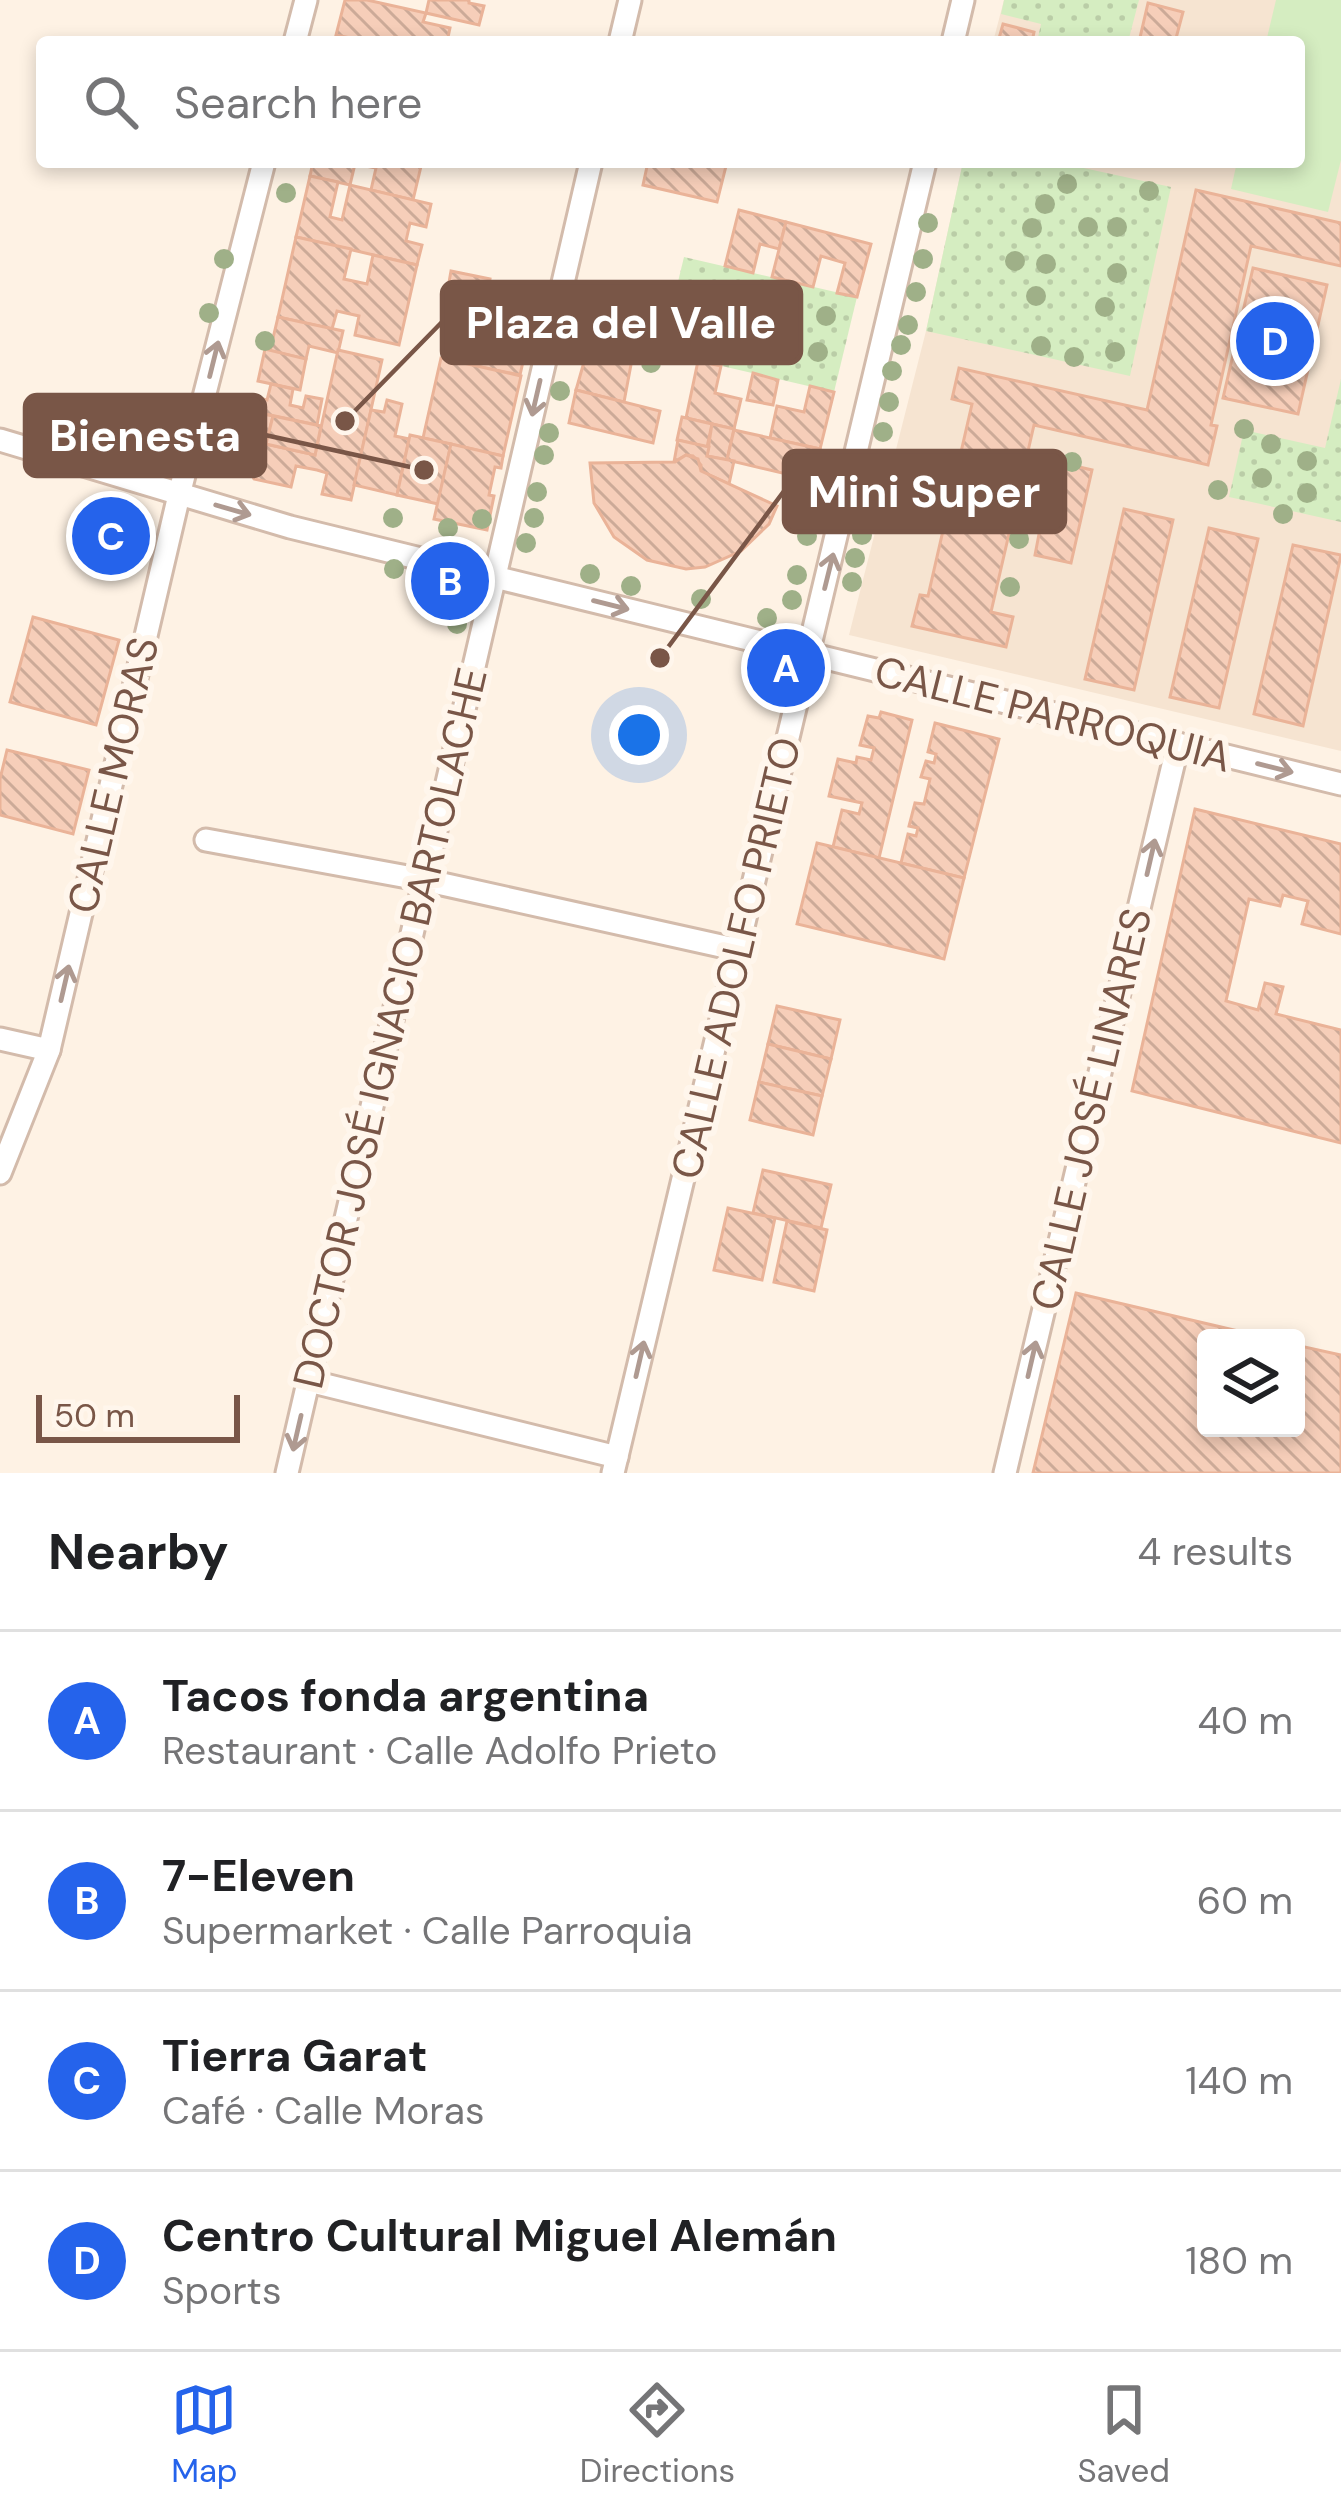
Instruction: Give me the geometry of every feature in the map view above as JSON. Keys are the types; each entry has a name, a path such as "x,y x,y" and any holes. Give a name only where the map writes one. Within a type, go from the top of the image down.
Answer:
{"street":[{"path":"297,36 306,0"},
{"path":"621,36 630,0"},
{"path":"955,36 964,0"},
{"name":"CALLE MORAS","path":"1,1165 49,1050 179,495 262,168"},
{"name":"DOCTOR JOSÉ IGNACIO BARTOLACHE","path":"287,1473 591,168"},
{"name":"CALLE ADOLFO PRIETO","path":"615,1465 924,168"},
{"name":"CALLE PARROQUIA","path":"0,440 179,495 494,577 1341,784"},
{"name":"CALLE JOSÉ LINARES","path":"1005,1473 1178,745"},
{"path":"206,840 424,880 739,950"},
{"path":"0,1039 49,1050"},
{"path":"309,1381 615,1465"}],"shaded area":[{"path":"1004,0 1341,0 1341,751 849,635 962,168 1305,168 1305,36 995,36"}],"green space":[{"path":"1004,0 1139,0 1130,36 1038,36 1041,24 1001,14"},
{"path":"1276,0 1341,0 1341,160 1328,212 1231,189 1236,168 1305,168 1305,36 1267,36"},
{"path":"962,168 1084,168 1171,187 1130,376 926,331"},
{"path":"684,257 857,297 834,392 661,352"},
{"path":"1341,379 1341,522 1229,497 1244,430 1325,448"}],"building":[{"path":"345,0 426,13 423,22 450,28 448,36 336,35"},
{"path":"429,0 469,0 484,6 479,25 426,13"},
{"path":"1148,3 1183,12 1177,36 1140,36"},
{"path":"1003,24 1034,32 1033,36 1000,36"},
{"path":"312,168 354,168 350,185 310,176"},
{"path":"376,168 421,168 413,200 371,190"},
{"path":"647,168 726,168 717,202 643,185"},
{"path":"310,176 338,182 330,217 342,220 350,185 431,204 426,227 410,223 406,241 422,245 417,265 296,237"},
{"path":"1196,190 1341,223 1341,266 1251,246 1211,425 1217,426 1208,465 1034,425 991,612 1013,617 1006,647 912,626 920,595 928,596 972,404 952,399 959,368 1147,410"},
{"path":"739,210 786,222 779,249 760,244 753,273 725,266"},
{"path":"786,222 871,244 857,297 837,293 845,263 821,256 813,287 772,277"},
{"path":"296,237 351,249 344,279 367,284 373,255 417,265 399,345 355,335 359,316 337,311 332,329 278,317"},
{"path":"1253,268 1327,285 1298,414 1223,398"},
{"path":"451,271 490,279 488,290 499,293 502,282 540,291 529,335 491,326 495,307 484,304 479,324 443,316"},
{"path":"610,290 643,298 635,327 647,330 640,356 633,354 624,402 576,390 592,334 596,335 600,319 608,321 610,312 604,311"},
{"path":"278,317 343,331 338,353 309,346 306,359 270,351"},
{"path":"461,320 529,335 520,375 452,361"},
{"path":"265,349 306,359 300,390 258,381"},
{"path":"338,350 382,360 351,500 322,494 327,473 317,470 296,466 291,487 254,479 241,455 251,411 273,416 266,444 315,455"},
{"path":"441,358 521,376 503,456 423,438"},
{"path":"698,361 721,366 715,393 741,399 734,429 686,418"},
{"path":"753,373 778,380 773,405 747,400"},
{"path":"271,384 293,389 290,405 303,408 306,396 322,399 317,425 256,412 259,398 267,400"},
{"path":"810,386 834,392 820,449 770,438 777,406 804,412"},
{"path":"576,390 660,411 653,443 569,423"},
{"path":"387,400 402,404 395,436 409,439 397,495 354,485 371,410 384,412"},
{"path":"273,416 321,426 315,455 266,444"},
{"path":"682,417 712,424 707,447 677,440"},
{"path":"712,424 734,429 727,460 707,456"},
{"path":"734,430 820,449 812,480 727,460"},
{"path":"410,435 451,444 438,504 397,495"},
{"path":"678,440 709,447 707,456 734,461 729,484 701,471 693,456 674,462"},
{"path":"451,444 503,456 501,468 495,467 487,530 434,519"},
{"path":"686,455 698,459 701,471 777,506 769,524 741,551 705,567 686,569 647,560 614,537 594,503 590,463 675,462"},
{"path":"1053,461 1092,470 1071,563 1035,555"},
{"path":"1124,509 1173,520 1134,690 1085,679"},
{"path":"1209,528 1258,539 1219,708 1170,697"},
{"path":"1293,545 1341,555 1303,726 1254,714"},
{"path":"33,617 119,640 96,725 10,702"},
{"path":"881,712 912,720 879,858 833,847 842,810 859,814 862,803 829,796 838,759 871,760 874,748 860,745 868,716 879,718"},
{"path":"935,723 999,739 964,878 901,863 908,834 916,836 918,828 909,826 915,803 924,804 930,779 921,777 926,761 934,763 936,754 928,752"},
{"path":"7,750 89,770 73,834 0,815 0,779"},
{"path":"1195,809 1341,844 1341,934 1302,924 1308,901 1283,895 1280,906 1249,899 1226,1001 1258,1010 1265,983 1283,987 1276,1014 1341,1030 1341,1143 1132,1091"},
{"path":"817,843 964,878 944,959 797,924"},
{"path":"777,1006 840,1020 831,1059 768,1044"},
{"path":"768,1044 831,1059 822,1096 759,1082"},
{"path":"759,1082 822,1096 813,1135 750,1120"},
{"path":"763,1170 831,1185 821,1228 753,1213"},
{"path":"728,1208 775,1218 762,1280 714,1270"},
{"path":"787,1221 827,1230 814,1291 774,1282"},
{"path":"1076,1293 1230,1329 1197,1329 1197,1437 1305,1437 1305,1347 1341,1355 1341,1473 1033,1473"}],"place":[{"name":"Centro Cultural Miguel Alemán","path":"1275,341"},
{"name":"Plaza del Valle","path":"345,421"},
{"name":"Bienesta","path":"424,470"},
{"name":"Tierra Garat","path":"111,536"},
{"name":"7-Eleven","path":"450,581"},
{"name":"Mini Super","path":"660,658"},
{"name":"Tacos fonda argentina","path":"786,668"}]}
